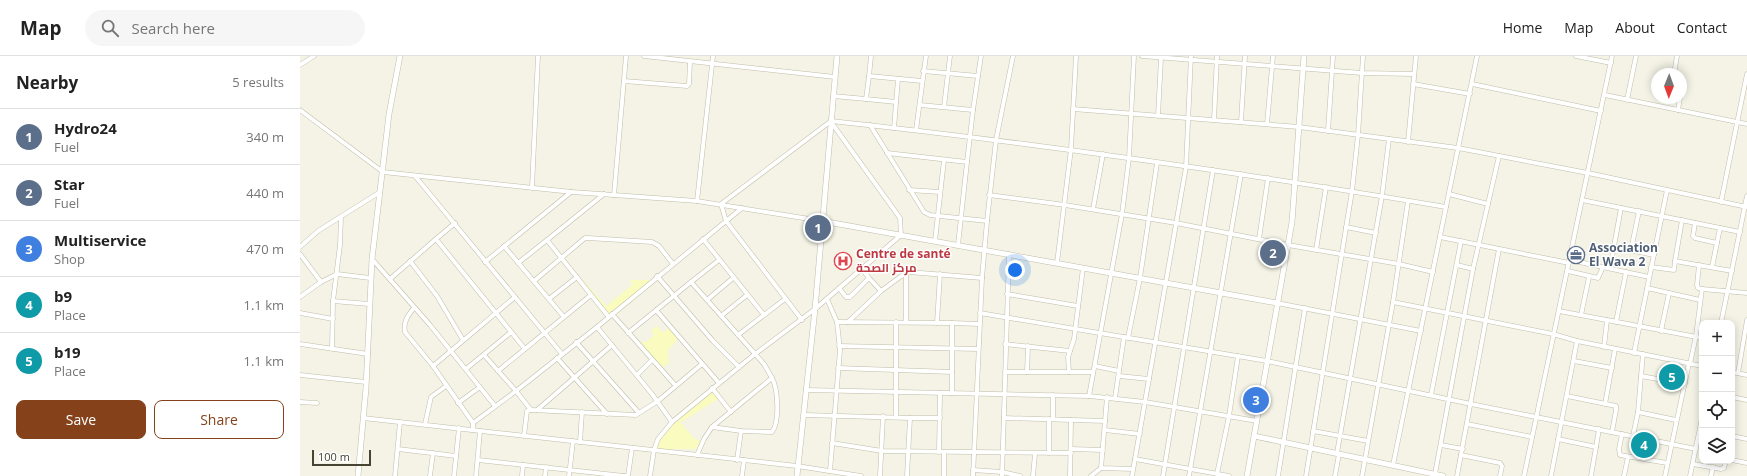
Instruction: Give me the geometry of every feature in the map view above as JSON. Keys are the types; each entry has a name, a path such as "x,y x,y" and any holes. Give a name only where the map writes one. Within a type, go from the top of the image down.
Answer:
{"street":[{"path":"300,65 314,56"},
{"path":"358,476 368,354 370,278 389,114 400,56"},
{"path":"532,188 538,56"},
{"path":"614,195 626,56"},
{"path":"644,56 835,77"},
{"path":"697,201 713,56"},
{"path":"797,476 815,309 837,56"},
{"path":"866,99 872,56"},
{"path":"916,130 926,56"},
{"path":"944,107 950,56"},
{"path":"958,245 973,110 981,56"},
{"path":"973,476 980,313 989,195 996,140 1013,56"},
{"path":"1057,263 1071,149 1076,56"},
{"path":"1089,396 1122,214 1129,158 1134,56"},
{"path":"1142,56 1161,58 1191,58 1217,62 1362,72 1414,74"},
{"path":"1214,120 1217,56"},
{"path":"1241,122 1245,56"},
{"path":"1267,124 1273,56"},
{"path":"1248,476 1293,211 1304,56"},
{"path":"1328,131 1333,56"},
{"path":"1306,476 1352,191 1358,135 1363,56"},
{"path":"1408,142 1416,56"},
{"path":"1393,465 1478,56"},
{"path":"1576,56 1611,63"},
{"path":"1524,476 1553,334 1568,271 1605,96 1612,56"},
{"path":"1627,100 1636,56"},
{"path":"1675,68 1677,56"},
{"path":"1158,116 1161,58"},
{"path":"1132,476 1186,167 1191,58"},
{"path":"624,81 687,86 689,84 690,62"},
{"path":"923,71 978,76"},
{"path":"1721,202 1747,74"},
{"path":"869,76 922,81"},
{"path":"894,128 898,79"},
{"path":"1413,84 1470,94"},
{"path":"1472,84 1601,111"},
{"path":"833,96 896,102"},
{"path":"1605,96 1747,124"},
{"path":"1678,110 1679,104"},
{"path":"920,105 973,110"},
{"path":"1073,109 1131,115 1299,127 1458,148 1588,173 1746,207"},
{"path":"300,110 383,172 572,192 720,204 901,234 1305,308 1421,331"},
{"path":"720,204 831,121 1071,149 1295,182 1446,207"},
{"path":"831,121 900,218 901,234"},
{"path":"870,125 924,212 930,215 987,220"},
{"path":"1335,476 1349,378 1372,259 1389,139"},
{"path":"887,153 967,162"},
{"path":"1093,209 1102,154"},
{"path":"1435,474 1474,269 1499,156"},
{"path":"935,241 944,160"},
{"path":"1115,398 1119,371 1140,278 1157,162"},
{"path":"1162,476 1213,170"},
{"path":"1189,476 1241,174"},
{"path":"415,176 562,354"},
{"path":"1259,239 1268,178"},
{"path":"1316,250 1326,187"},
{"path":"909,190 940,192"},
{"path":"1634,353 1667,190"},
{"path":"300,246 318,231 380,192"},
{"path":"485,262 572,192"},
{"path":"518,262 604,194"},
{"path":"1449,194 1488,204"},
{"path":"989,195 1176,222 1288,245 1399,264 1433,272"},
{"path":"1722,320 1746,207 1747,196"},
{"path":"1582,200 1740,232"},
{"path":"1362,476 1393,302 1408,201"},
{"path":"720,204 726,221 802,320"},
{"path":"473,423 597,327 657,276 742,208"},
{"path":"1610,268 1622,208"},
{"path":"1631,250 1639,211"},
{"path":"332,349 333,301 337,274 341,217"},
{"path":"1651,267 1674,270 1682,220"},
{"path":"390,279 455,223"},
{"path":"1695,223 1694,238 1717,243"},
{"path":"1346,227 1376,233"},
{"path":"1712,267 1720,228"},
{"path":"650,476 654,450 658,439 672,422 755,354 802,320 901,234"},
{"path":"534,281 562,259 585,238 593,237 652,242 659,246 673,264"},
{"path":"1440,237 1499,249 1610,268 1649,277"},
{"path":"436,239 510,333 525,349"},
{"path":"703,239 764,315"},
{"path":"547,240 591,295 675,385"},
{"path":"1431,395 1461,241"},
{"path":"504,246 564,317"},
{"path":"1614,247 1654,255"},
{"path":"1457,476 1487,321 1499,249"},
{"path":"300,254 321,282"},
{"path":"1002,474 1009,254"},
{"path":"372,259 451,351 495,406"},
{"path":"628,333 719,260"},
{"path":"410,261 437,296 463,340"},
{"path":"1675,261 1732,271"},
{"path":"1457,265 1474,269"},
{"path":"1699,265 1698,288 1747,292"},
{"path":"1568,271 1589,277 1599,278 1603,267"},
{"path":"1068,372 1068,357 1073,344 1083,268"},
{"path":"862,269 881,291"},
{"path":"1616,322 1626,272"},
{"path":"848,322 881,291 906,273 940,274 982,278"},
{"path":"906,273 906,322"},
{"path":"301,295 337,274 370,278"},
{"path":"937,323 940,274"},
{"path":"657,276 712,341 739,367"},
{"path":"549,299 577,277"},
{"path":"1581,315 1589,277"},
{"path":"707,300 733,278"},
{"path":"839,288 846,297 850,297 869,278"},
{"path":"691,282 755,354 772,378 776,390 777,409 773,431 769,433 712,427"},
{"path":"1647,288 1700,300"},
{"path":"1665,476 1676,420 1696,336 1702,289"},
{"path":"1661,331 1669,293"},
{"path":"1007,294 1078,306"},
{"path":"498,371 591,295"},
{"path":"721,316 747,295"},
{"path":"433,366 515,297"},
{"path":"738,335 785,298"},
{"path":"827,299 837,322 839,346 837,391 830,471"},
{"path":"333,301 370,304"},
{"path":"1393,302 1699,366"},
{"path":"414,308 408,316 405,332 433,366 473,423 473,430"},
{"path":"1278,476 1282,442 1305,308"},
{"path":"656,310 719,383"},
{"path":"1559,310 1639,327 1699,337"},
{"path":"980,313 1267,361 1696,449"},
{"path":"300,314 333,319"},
{"path":"1604,347 1607,320"},
{"path":"1738,373 1745,350 1747,320"},
{"path":"837,322 980,324"},
{"path":"896,322 896,417"},
{"path":"952,324 952,393"},
{"path":"597,327 658,401 672,422"},
{"path":"466,369 510,333"},
{"path":"1551,476 1577,341"},
{"path":"576,342 639,413"},
{"path":"300,344 368,354"},
{"path":"1005,344 1070,351"},
{"path":"537,410 612,345"},
{"path":"839,346 978,350"},
{"path":"1027,372 1028,346"},
{"path":"1605,404 1615,349"},
{"path":"484,354 531,410"},
{"path":"1633,436 1638,412 1643,354"},
{"path":"1219,475 1238,356"},
{"path":"557,358 607,414"},
{"path":"637,375 652,360"},
{"path":"1574,361 1612,368"},
{"path":"524,436 527,411 537,410 632,415 639,413 658,401 675,385 702,364"},
{"path":"1095,366 1119,371"},
{"path":"838,368 952,372"},
{"path":"1005,372 1093,372"},
{"path":"1735,372 1747,375"},
{"path":"300,375 366,382"},
{"path":"1118,376 1149,379"},
{"path":"1641,376 1685,384"},
{"path":"697,455 704,439 712,427 772,378"},
{"path":"424,424 431,397 446,386"},
{"path":"458,403 480,387"},
{"path":"712,388 731,412"},
{"path":"806,390 1106,397 1257,421"},
{"path":"939,452 940,393"},
{"path":"1049,453 1053,395"},
{"path":"1567,396 1605,404 1616,408 1612,432"},
{"path":"1101,468 1105,430 1106,397"},
{"path":"1735,398 1747,400"},
{"path":"300,402 317,403"},
{"path":"580,442 582,412"},
{"path":"1638,412 1676,420"},
{"path":"804,415 940,418"},
{"path":"880,476 883,416"},
{"path":"363,418 798,466 861,476"},
{"path":"907,476 910,418"},
{"path":"1004,418 1105,421"},
{"path":"1070,476 1071,420"},
{"path":"395,476 400,422"},
{"path":"1467,424 1532,437"},
{"path":"454,476 459,428"},
{"path":"1591,476 1599,429"},
{"path":"1105,430 1140,434"},
{"path":"476,476 480,431"},
{"path":"737,460 741,431"},
{"path":"1313,431 1368,441"},
{"path":"1622,434 1619,451 1620,455 1667,463"},
{"path":"1254,436 1443,476"},
{"path":"1735,437 1747,439"},
{"path":"1558,439 1596,447"},
{"path":"569,476 573,441"},
{"path":"832,443 882,451 1035,454 1103,450"},
{"path":"1690,476 1696,449 1699,444"},
{"path":"1441,445 1463,449"},
{"path":"478,460 570,469 593,474 628,476 632,448"},
{"path":"398,449 456,456"},
{"path":"944,452 944,476"},
{"path":"430,476 433,453"},
{"path":"1033,476 1035,454"},
{"path":"1461,455 1500,463 1502,466 1500,476"},
{"path":"1624,476 1628,457"},
{"path":"1135,459 1229,476"},
{"path":"742,476 744,460"},
{"path":"1735,461 1747,463"},
{"path":"1693,464 1723,468 1725,464"},
{"path":"522,476 523,465"},
{"path":"545,476 546,467"},
{"path":"1711,476 1712,467"},
{"path":"1091,476 1101,468 1133,469"},
{"path":"973,470 1020,476"}],"sand":[{"path":"582,279 606,306 632,285 630,280 653,280 609,315 579,280"},
{"path":"657,326 663,333 670,327 678,339 668,350 669,363 661,368 639,345 644,341 646,342 654,335 651,330"},
{"path":"712,391 720,398 681,422 679,421 696,440 703,441 698,449 656,449 661,434"}],"place":[{"name":"Hydro24","path":"818,228"},
{"name":"Star","path":"1273,253"},
{"name":"Association El Wava 2","path":"1576,255"},
{"name":"Centre de santé مركز الصحة","path":"843,261"},
{"name":"b19","path":"1672,377"},
{"name":"Multiservice","path":"1256,400"},
{"name":"b9","path":"1644,445"}]}
